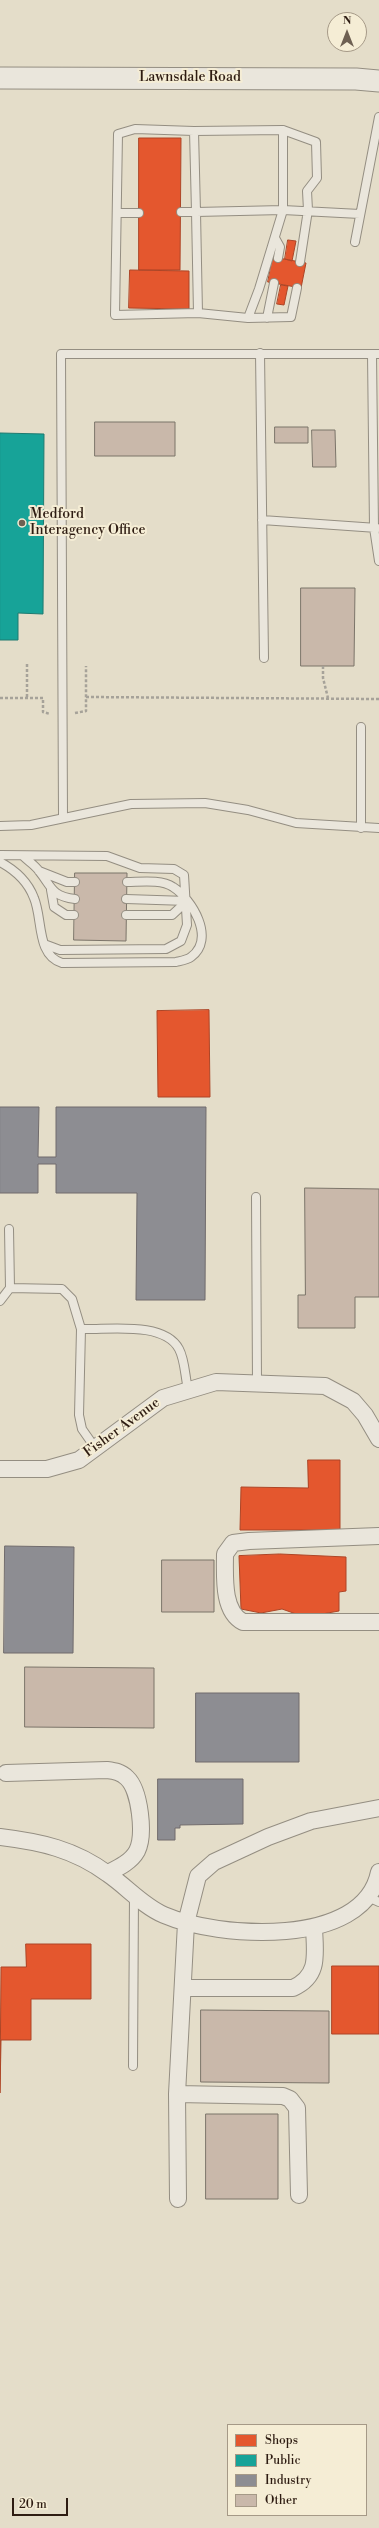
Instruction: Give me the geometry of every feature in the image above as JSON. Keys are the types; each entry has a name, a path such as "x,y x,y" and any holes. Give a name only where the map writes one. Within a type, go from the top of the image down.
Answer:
{"street":[{"name":"Lawnsdale Road","path":"0,78 356,79 379,81"},
{"name":"Fisher Avenue","path":"0,1469 47,1469 79,1460 96,1449 138,1415 163,1398 188,1389 216,1382 308,1384 325,1386 352,1401 365,1414 379,1439"},
{"path":"379,1536 233,1544 225,1554 225,1563 228,1606 235,1618 243,1622 379,1622"},
{"path":"6,1773 107,1770 121,1773 128,1779 138,1798 141,1837 137,1852 126,1864 108,1873"},
{"path":"178,2199 177,2094 186,1923 198,1876 214,1862 268,1837 311,1821 379,1808"},
{"path":"0,1838 39,1842 61,1849 108,1873 163,1915 186,1923 212,1928 260,1930 314,1928 350,1914 374,1899 379,1874"},
{"path":"183,1988 293,1988 304,1983 311,1973 315,1959 314,1928"},
{"path":"177,2094 263,2094 283,2096 290,2099 296,2108 299,2195"}],"lane":[{"path":"355,242 379,117"},
{"path":"296,288 290,317 248,318 198,313 115,314 118,134 135,129 194,131 283,130 316,142 317,178 307,191 308,210 300,262"},
{"path":"248,318 283,210 283,130"},
{"path":"194,131 198,313"},
{"path":"181,212 308,210 360,214"},
{"path":"117,214 139,213"},
{"path":"275,238 280,247 278,258"},
{"path":"268,318 274,283"},
{"path":"260,353 264,658"},
{"path":"62,818 61,354 376,354 376,528 379,561"},
{"path":"262,520 376,528"},
{"path":"361,727 361,828"},
{"path":"0,826 31,826 131,804 206,803 248,810 296,823 379,828"},
{"path":"0,855 107,856 140,868 174,869 184,875 187,901 187,925 181,941 166,949 60,950 44,944"},
{"path":"23,856 40,871 67,882 75,882"},
{"path":"0,862 10,868 29,888 34,898 44,944 52,960 62,963 176,962 190,957 200,947 202,933 198,917 187,901 172,886 156,882 127,882"},
{"path":"40,871 50,890 54,907 66,915 74,915"},
{"path":"50,890 64,898 74,899"},
{"path":"126,899 187,901"},
{"path":"126,915 172,915 187,901"},
{"path":"256,1197 257,1383"},
{"path":"0,1300 10,1288 9,1229"},
{"path":"10,1288 62,1289 72,1299 81,1329 79,1414 82,1429 96,1449"},
{"path":"81,1329 150,1330 169,1337 180,1350 188,1389"},
{"path":"133,2066 134,1894"}],"path":[{"path":"27,664 27,698"},
{"path":"72,713 84,713 86,697 86,666"},
{"path":"323,666 323,678 328,698"},
{"path":"86,697 379,699"},
{"path":"0,698 43,698 43,712 50,714"}],"building: Shops":[{"path":"139,138 181,138 180,270 139,270"},
{"path":"288,240 296,241 292,261 285,259"},
{"path":"273,257 306,263 301,288 268,282"},
{"path":"130,270 189,271 189,309 129,308"},
{"path":"281,285 288,286 284,305 277,304"},
{"path":"209,1010 210,1097 158,1097 157,1011"},
{"path":"308,1460 340,1460 340,1530 240,1530 241,1487 308,1488"},
{"path":"280,1554 346,1557 346,1591 339,1592 339,1611 322,1614 299,1615 282,1609 261,1613 241,1609 239,1556"},
{"path":"26,1944 91,1944 91,1999 31,1999 31,2040 1,2040 0,2093 1,1967 26,1967"},
{"path":"332,1966 379,1966 379,2034 332,2034"}],"building: Public":[{"name":"Medford Interagency Office","path":"0,433 44,434 43,614 18,613 18,640 0,640"}],"building: Industry":[{"path":"0,1107 39,1107 38,1157 56,1157 56,1107 206,1107 205,1300 136,1300 137,1193 56,1193 56,1164 38,1164 38,1193 0,1193"},
{"path":"5,1546 74,1547 73,1653 4,1653"},
{"path":"196,1693 299,1693 299,1762 196,1762"},
{"path":"158,1779 243,1779 243,1824 180,1825 180,1828 175,1828 175,1840 158,1840"}],"building: Other":[{"path":"95,422 175,422 175,456 95,456"},
{"path":"275,427 308,427 308,443 275,443"},
{"path":"312,430 335,430 336,467 313,467"},
{"path":"301,588 355,588 354,666 301,666"},
{"path":"75,873 127,873 126,941 74,940"},
{"path":"305,1188 379,1189 379,1297 355,1297 355,1328 298,1328 298,1295 305,1295"},
{"path":"162,1560 214,1560 214,1612 162,1612"},
{"path":"25,1667 154,1668 154,1728 25,1727"},
{"path":"201,2010 329,2011 329,2083 201,2082"},
{"path":"206,2114 278,2114 278,2199 206,2199"}],"place":[{"name":"Medford Interagency Office","path":"22,523"}]}
